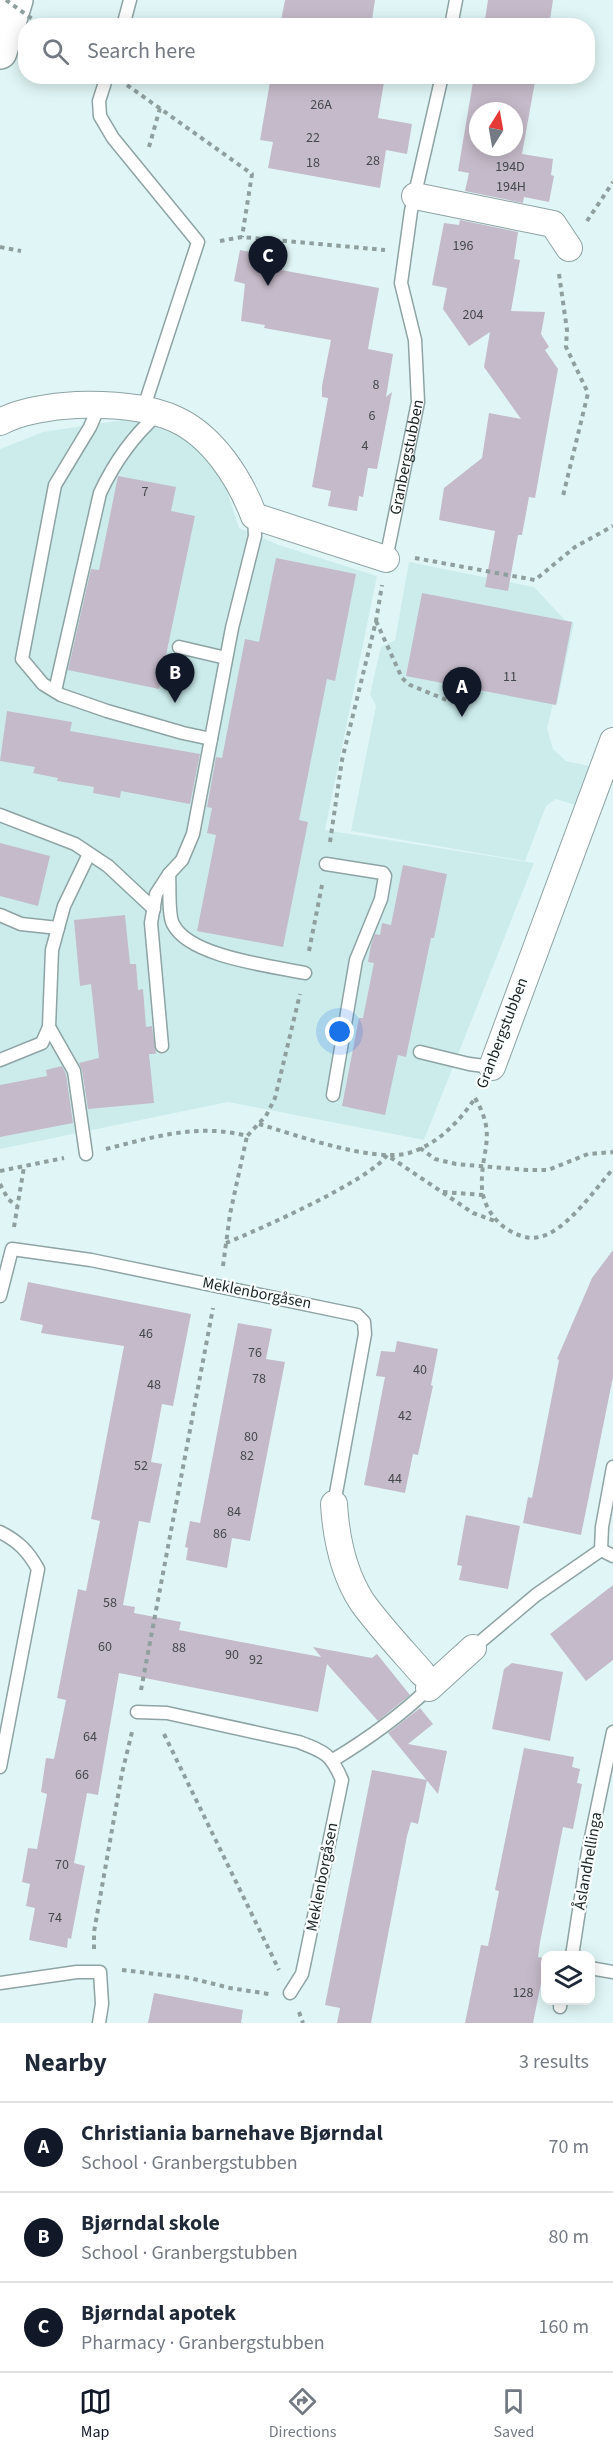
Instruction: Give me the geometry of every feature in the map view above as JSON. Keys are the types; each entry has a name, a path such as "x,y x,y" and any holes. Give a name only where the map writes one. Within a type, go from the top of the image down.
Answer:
{"street":[{"path":"0,52 16,0"},
{"path":"415,196 553,224 569,248"},
{"path":"0,422 55,406 100,404 151,412 175,419 211,446 230,468 245,492 254,516 387,556"},
{"name":"Granbergstubben","path":"492,1067 613,741"},
{"path":"334,1504 335,1523 344,1561 361,1600 426,1680 473,1648"}],"lane":[{"path":"127,18 130,0"},
{"path":"453,18 456,0"},
{"path":"55,691 100,494 111,471 151,412 198,242 113,138 100,116 99,101 104,84"},
{"name":"Granbergstubben","path":"387,556 418,402 414,340 401,283 415,196 440,84"},
{"path":"100,404 90,427 55,485 22,659 43,684 55,691 107,711 211,739"},
{"path":"162,1046 151,923 156,894 169,874 182,860 193,834 226,658 255,536 254,516"},
{"path":"179,647 226,658"},
{"path":"0,814 75,844 108,866 154,909"},
{"path":"0,1060 42,1043 49,1027 52,950 64,906 89,854"},
{"path":"326,864 383,873 385,876 381,899 356,960 333,1095"},
{"path":"169,874 173,924 186,939 204,948 236,958 305,973"},
{"path":"0,915 21,924 58,928"},
{"path":"49,1027 69,1058 74,1071 86,1154"},
{"path":"420,1052 492,1067"},
{"name":"Meklenborgåsen","path":"0,1296 12,1249 70,1257 357,1315 364,1322 364,1344 334,1504"},
{"path":"601,1550 602,1527 613,1467"},
{"path":"0,1532 17,1541 30,1554 38,1569 0,1767"},
{"path":"601,1550 613,1556"},
{"path":"473,1648 537,1595 601,1550"},
{"path":"137,1712 167,1713 299,1742 318,1749 333,1760 368,1739 426,1680"},
{"name":"Åslandhellinga","path":"573,1951 588,1852 613,1732"},
{"name":"Meklenborgåsen","path":"290,1993 302,1974 342,1780 333,1760"},
{"path":"595,1969 613,1972"},
{"path":"0,1983 76,1972 100,1972 102,2004 99,2023"}],"path":[{"path":"6,0 31,18"},
{"path":"124,84 252,174 242,237 357,249 405,250"},
{"path":"130,159 151,146 160,108"},
{"path":"564,496 588,393 566,346 567,330 558,263 613,182"},
{"path":"0,247 21,251"},
{"path":"387,556 535,580 575,547 613,526"},
{"path":"376,621 402,678 410,685 449,700"},
{"name":"Granbergstubben","path":"247,1136 259,1124 333,1144 387,1155 408,1153 444,1135 464,1115 492,1067"},
{"path":"475,1098 484,1113 488,1144 483,1166 483,1195 495,1221"},
{"path":"0,1171 187,1131 219,1130 247,1136 225,1243 219,1286"},
{"path":"420,1148 435,1159 456,1164 548,1170 588,1154 613,1152"},
{"path":"225,1243 351,1183 382,1162 387,1155 473,1213 495,1221 522,1236 537,1238 552,1233 578,1209 613,1169"},
{"path":"16,1212 24,1166"},
{"path":"0,1184 8,1199 17,1206"},
{"path":"442,1192 483,1195"},
{"path":"137,1712 160,1726 290,1993"}],"shaded area":[{"path":"123,420 170,428 218,463 239,528 279,545 377,576 325,830 534,863 424,1140 228,1102 0,1149 0,449 43,432"},
{"path":"409,562 534,587 565,620 574,622 557,704 553,704 547,728 553,749 566,761 589,766 575,805 556,799 546,806 525,861 351,831 376,706 370,694 381,647 395,640"}],"building":[{"path":"285,0 375,0 372,18 282,18"},
{"path":"488,0 553,0 550,18 485,18"},
{"path":"270,84 384,84 378,118 412,124 407,154 386,150 380,188 268,168 273,142 260,140"},
{"path":"473,84 535,84 523,148 523,102 470,102"},
{"path":"469,106 469,156 523,156 523,154 553,159 551,175 554,176 549,202 524,197 523,203 465,191 469,173 458,171"},
{"path":"460,220 518,232 514,259 520,260 511,311 545,312 541,334 549,347 545,350 558,369 535,498 529,497 522,535 518,535 508,591 485,587 495,531 439,520 444,488 482,458 489,413 521,419 484,367 490,332 469,346 443,309 447,288 432,285 444,223 459,225"},
{"path":"240,250 284,258 281,270 379,288 368,349 393,354 386,397 392,392 377,469 368,468 363,497 359,496 357,511 328,506 331,491 312,487 328,398 322,397 322,386 331,340 264,328 265,325 241,321 245,284 234,281"},
{"path":"118,476 176,487 171,511 195,516 159,689 68,670 91,569 99,570"},
{"path":"276,558 356,574 335,681 327,679 299,820 308,822 283,947 197,931 216,835 207,833 212,808 207,807 216,757 222,758 245,639 259,642"},
{"path":"422,593 572,622 556,705 406,676"},
{"path":"7,711 72,722 70,731 200,754 190,804 121,791 120,798 93,793 94,787 57,781 58,778 33,773 35,767 0,761"},
{"path":"0,843 50,856 38,906 0,896"},
{"path":"403,865 447,874 406,1057 398,1055 385,1115 342,1106 359,1018 363,1018 374,963 368,962 371,945 375,934 380,935 382,923 391,925"},
{"path":"125,915 130,964 136,964 138,990 143,989 146,1027 152,1026 156,1054 149,1054 154,1103 88,1109 79,1063 99,1058 91,984 80,986 74,920"},
{"path":"62,1066 66,1074 73,1123 0,1137 0,1085 47,1076 46,1070"},
{"path":"613,1250 613,1377 581,1535 523,1523 528,1497 532,1498 559,1360 557,1359 592,1278"},
{"path":"28,1282 191,1314 173,1406 162,1404 151,1462 162,1464 150,1523 139,1521 123,1605 135,1607 134,1613 181,1622 179,1630 241,1642 321,1657 313,1647 372,1658 377,1654 410,1695 378,1721 327,1664 318,1712 119,1673 98,1795 87,1793 74,1863 85,1866 71,1939 68,1938 67,1948 29,1940 35,1908 26,1906 30,1884 22,1882 28,1848 37,1849 47,1794 41,1792 46,1758 54,1759 66,1700 57,1698 78,1589 86,1591 100,1521 91,1519 124,1346 41,1333 43,1325 20,1320"},
{"path":"238,1323 272,1329 266,1359 285,1362 250,1541 232,1538 227,1568 186,1560 188,1548 185,1547 190,1521 200,1523"},
{"path":"397,1341 438,1349 431,1385 433,1386 418,1455 413,1454 405,1493 364,1485 385,1377 376,1376 381,1351 395,1352"},
{"path":"466,1515 520,1526 508,1589 459,1580 462,1566 457,1565"},
{"path":"613,1585 613,1660 586,1681 550,1634"},
{"path":"512,1663 563,1672 550,1741 492,1729 504,1669"},
{"path":"420,1708 433,1724 408,1744 447,1751 438,1794 388,1733"},
{"path":"524,1748 574,1757 572,1767 580,1769 577,1783 582,1784 573,1829 563,1827 540,1942 538,1957 541,1958 541,1983 533,2023 465,2023 481,1945 488,1946 499,1891 495,1890"},
{"path":"372,1770 427,1780 418,1824 411,1822 407,1836 371,2023 337,2023 340,2008 325,2005"},
{"path":"154,1993 243,2010 241,2023 148,2023"}],"place":[{"name":"Bjørndal apotek","path":"268,286"},
{"name":"Bjørndal skole","path":"175,703"},
{"name":"Christiania barnehave Bjørndal","path":"462,717"}]}
